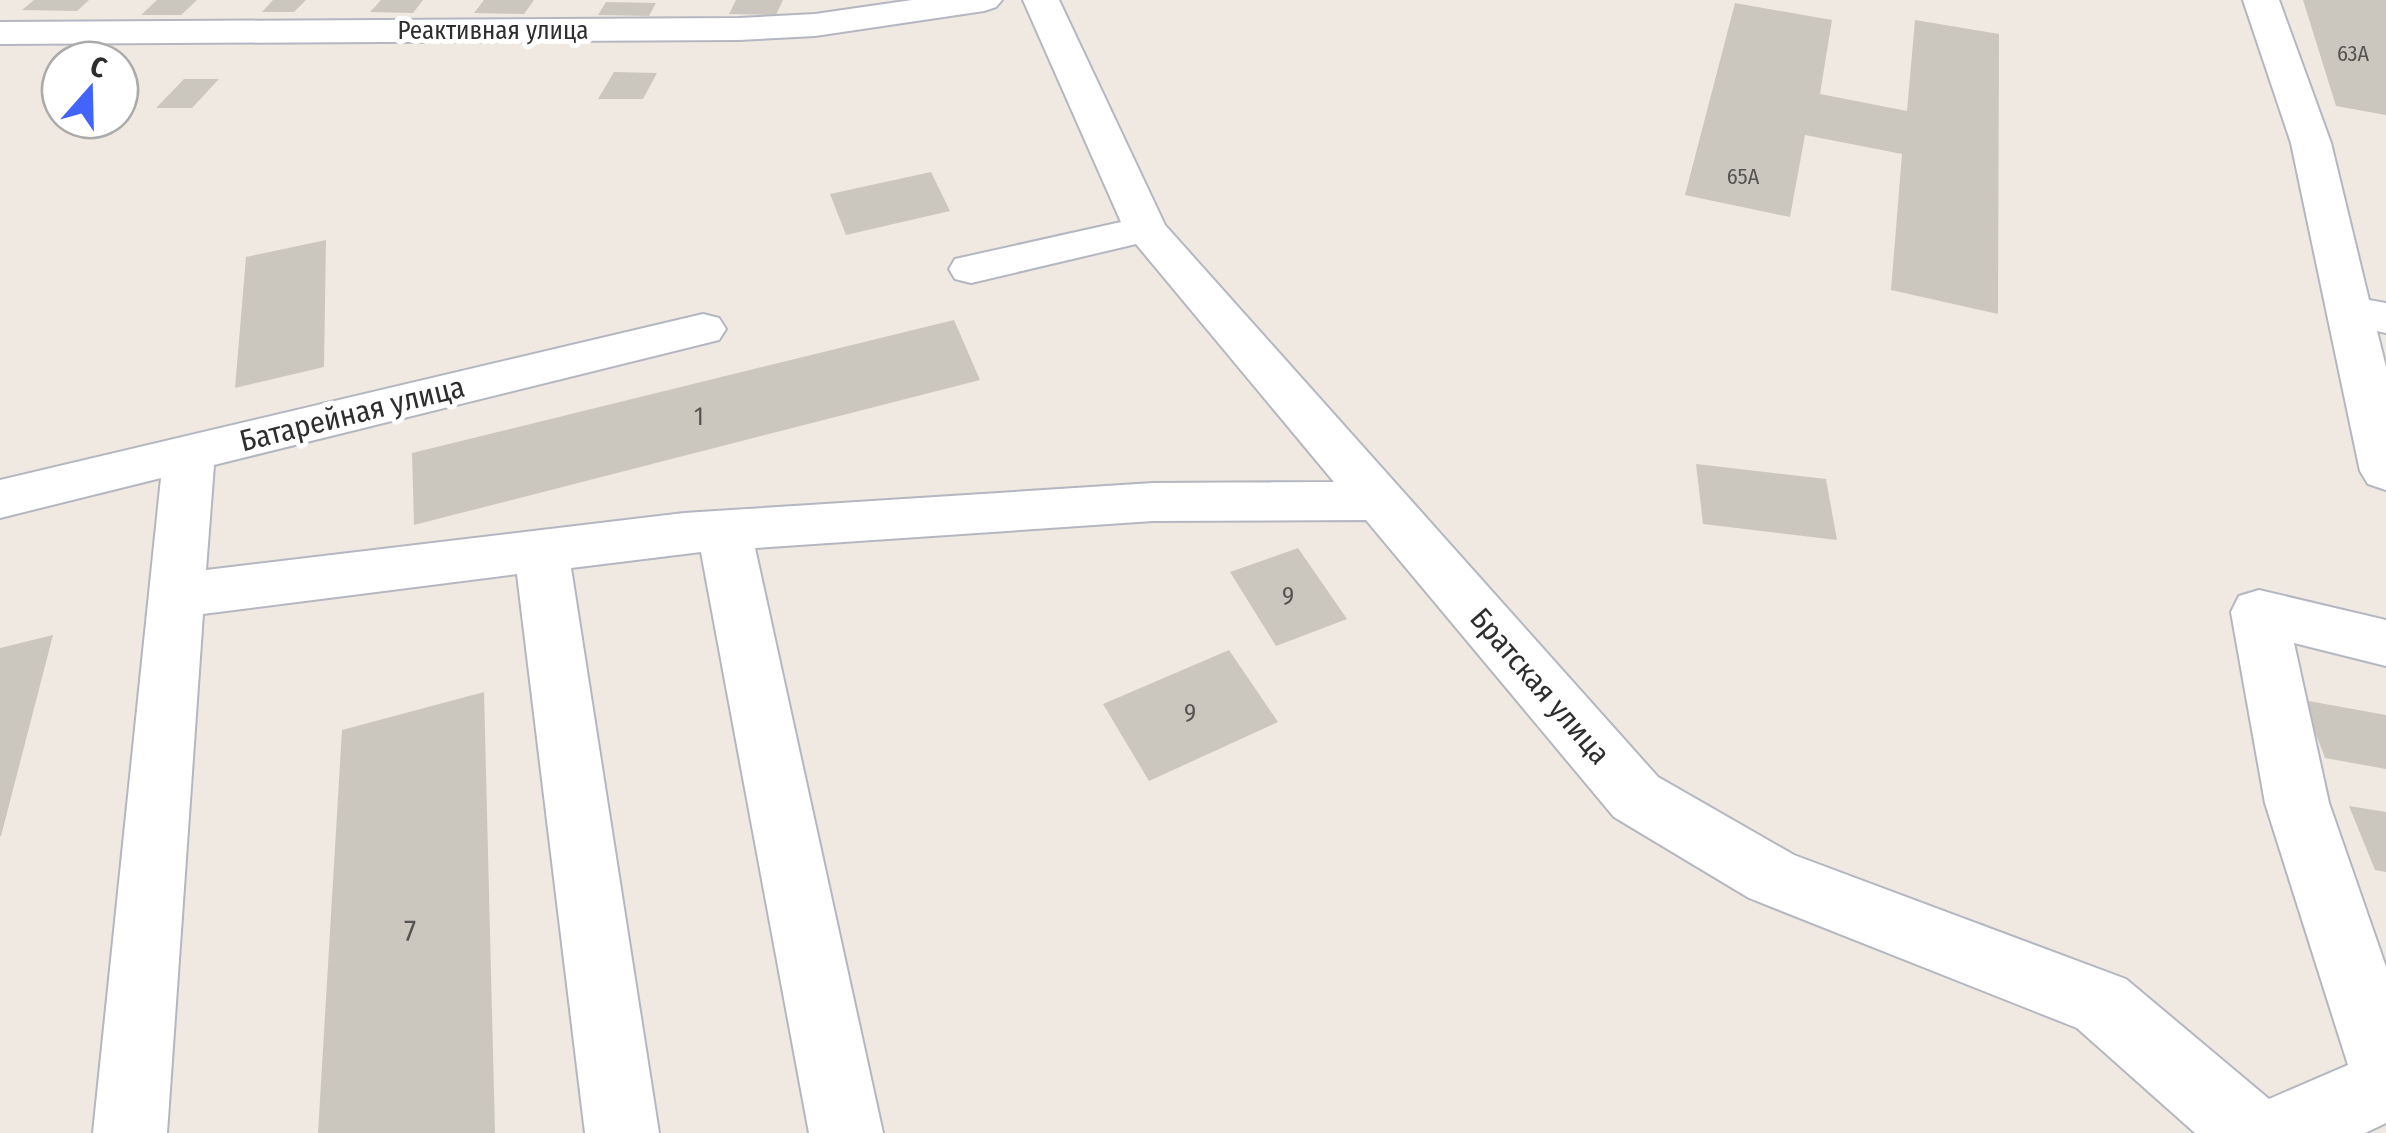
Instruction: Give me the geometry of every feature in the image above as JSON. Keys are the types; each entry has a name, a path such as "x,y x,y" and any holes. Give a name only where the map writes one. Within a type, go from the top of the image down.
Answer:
{"street":[{"name":"Реактивная улица","path":"0,33 739,29 815,25 984,0"},
{"name":"Братская улица","path":"1041,0 1146,229 1636,798 1772,877 2101,1003 2251,1133"},
{"path":"2261,0 2367,314 2386,470"},
{"path":"972,269 1146,229"},
{"name":"Батарейная улица","path":"0,500 703,329"},
{"path":"130,1133 189,454"},
{"path":"176,596 724,530 1153,502 1380,501"},
{"path":"724,530 846,1133"},
{"path":"541,550 622,1133"},
{"path":"2386,643 2259,612 2297,803 2386,1072"},
{"path":"2280,1133 2386,1086"}],"building":[{"path":"34,0 89,0 77,11 22,10"},
{"path":"157,0 197,0 181,15 141,15"},
{"path":"273,0 306,0 294,12 262,12"},
{"path":"381,0 423,0 413,13 370,12"},
{"path":"484,0 534,0 524,14 474,13"},
{"path":"736,0 783,0 776,15 729,14"},
{"path":"2303,0 2386,0 2386,115 2336,106"},
{"path":"606,2 656,3 649,16 598,15"},
{"path":"1735,3 1832,20 1820,94 1907,111 1915,20 1999,34 1998,314 1891,290 1902,154 1805,135 1790,217 1685,195"},
{"path":"614,72 657,73 643,99 598,99"},
{"path":"184,79 219,79 192,108 156,108"},
{"path":"931,172 950,211 846,235 830,194"},
{"path":"326,240 324,367 235,388 246,257"},
{"path":"954,320 980,380 414,525 412,453"},
{"path":"1696,464 1826,479 1837,540 1703,524"},
{"path":"1298,548 1347,619 1276,646 1230,572"},
{"path":"53,635 1,836 0,836 0,648"},
{"path":"1229,650 1278,722 1149,781 1103,704"},
{"path":"484,692 495,1133 318,1133 342,730"},
{"path":"2303,700 2386,715 2386,769 2325,758"},
{"path":"2349,806 2386,812 2386,872 2375,870"}]}
